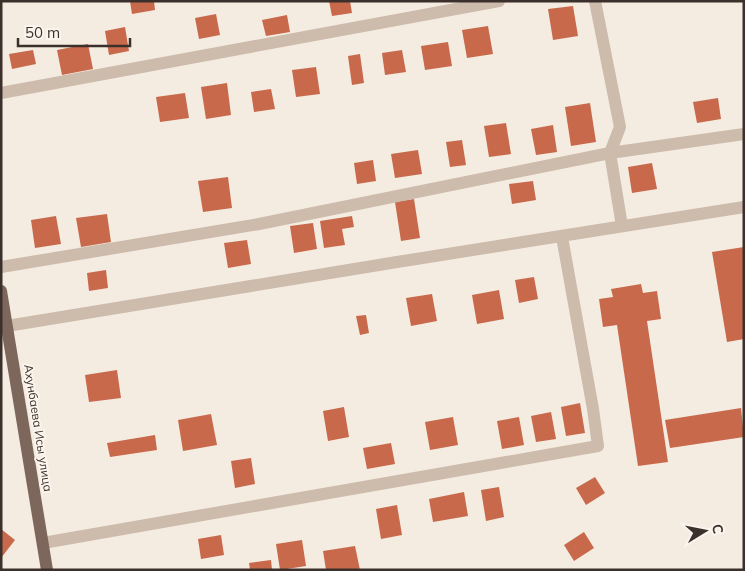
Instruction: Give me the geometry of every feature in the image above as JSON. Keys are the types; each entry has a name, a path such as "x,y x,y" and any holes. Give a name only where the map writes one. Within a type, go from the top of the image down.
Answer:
{"main road":[{"name":"Ахунбаева Исы улица","path":"1,291 47,570"}],"street":[{"path":"1,93 499,1"},
{"path":"594,1 620,127 610,153 622,226"},
{"path":"1,267 260,224 610,153 744,134"},
{"path":"7,326 744,207"},
{"path":"43,543 598,446 593,408 562,237"}],"building":[{"path":"130,1 154,1 155,10 132,14"},
{"path":"329,1 350,1 352,13 332,16"},
{"path":"573,6 578,36 553,40 548,9"},
{"path":"216,14 220,35 199,39 195,18"},
{"path":"287,15 290,32 266,36 262,20"},
{"path":"488,26 493,54 467,58 462,30"},
{"path":"125,27 129,51 109,55 105,31"},
{"path":"448,42 452,66 425,70 421,46"},
{"path":"88,44 93,69 62,75 57,50"},
{"path":"33,50 36,64 12,69 9,54"},
{"path":"402,50 406,72 385,75 382,53"},
{"path":"360,54 364,83 352,85 348,56"},
{"path":"316,67 320,94 296,97 292,70"},
{"path":"227,83 231,115 206,119 201,87"},
{"path":"271,89 275,109 254,112 251,92"},
{"path":"185,93 189,118 160,122 156,97"},
{"path":"718,98 721,119 697,123 693,102"},
{"path":"590,103 596,142 571,146 565,107"},
{"path":"506,123 511,154 489,157 484,126"},
{"path":"553,125 557,152 536,155 531,129"},
{"path":"462,140 466,165 450,167 446,142"},
{"path":"418,150 422,174 395,178 391,154"},
{"path":"373,160 376,181 357,184 354,163"},
{"path":"652,163 657,189 632,193 628,167"},
{"path":"228,177 232,208 203,212 198,181"},
{"path":"533,181 536,200 512,204 509,184"},
{"path":"414,199 420,238 401,241 395,202"},
{"path":"107,214 111,242 81,247 76,218"},
{"path":"56,216 61,244 35,248 31,220"},
{"path":"352,216 354,227 342,229 345,245 324,248 320,221"},
{"path":"313,223 317,249 294,253 290,226"},
{"path":"247,240 251,264 228,268 224,243"},
{"path":"744,247 744,339 727,342 712,252"},
{"path":"106,270 108,288 89,291 87,273"},
{"path":"534,277 538,299 519,303 515,280"},
{"path":"641,284 643,293 657,291 661,319 647,321 668,462 638,466 617,325 603,327 599,299 613,297 611,289"},
{"path":"499,290 504,319 477,324 472,295"},
{"path":"432,294 437,321 411,326 406,298"},
{"path":"366,315 369,333 360,335 356,316"},
{"path":"117,370 121,398 89,402 85,375"},
{"path":"580,403 585,433 566,436 561,407"},
{"path":"344,407 349,437 328,441 323,411"},
{"path":"741,408 744,437 670,448 665,420"},
{"path":"551,412 556,439 536,442 531,416"},
{"path":"211,414 217,445 183,451 178,420"},
{"path":"453,417 458,445 430,450 425,422"},
{"path":"519,417 524,445 502,449 497,421"},
{"path":"155,435 157,450 110,457 107,443"},
{"path":"391,443 395,464 367,469 363,448"},
{"path":"251,458 255,484 235,488 231,461"},
{"path":"595,477 605,493 586,505 576,488"},
{"path":"499,487 504,517 486,521 481,490"},
{"path":"464,492 468,516 433,522 429,499"},
{"path":"397,505 402,535 381,539 376,509"},
{"path":"1,529 15,540 1,558"},
{"path":"584,532 594,548 574,561 564,545"},
{"path":"221,535 224,555 201,559 198,539"},
{"path":"302,540 306,566 280,570 276,544"},
{"path":"355,546 360,570 326,570 323,551"},
{"path":"271,560 272,570 250,570 249,563"}]}
